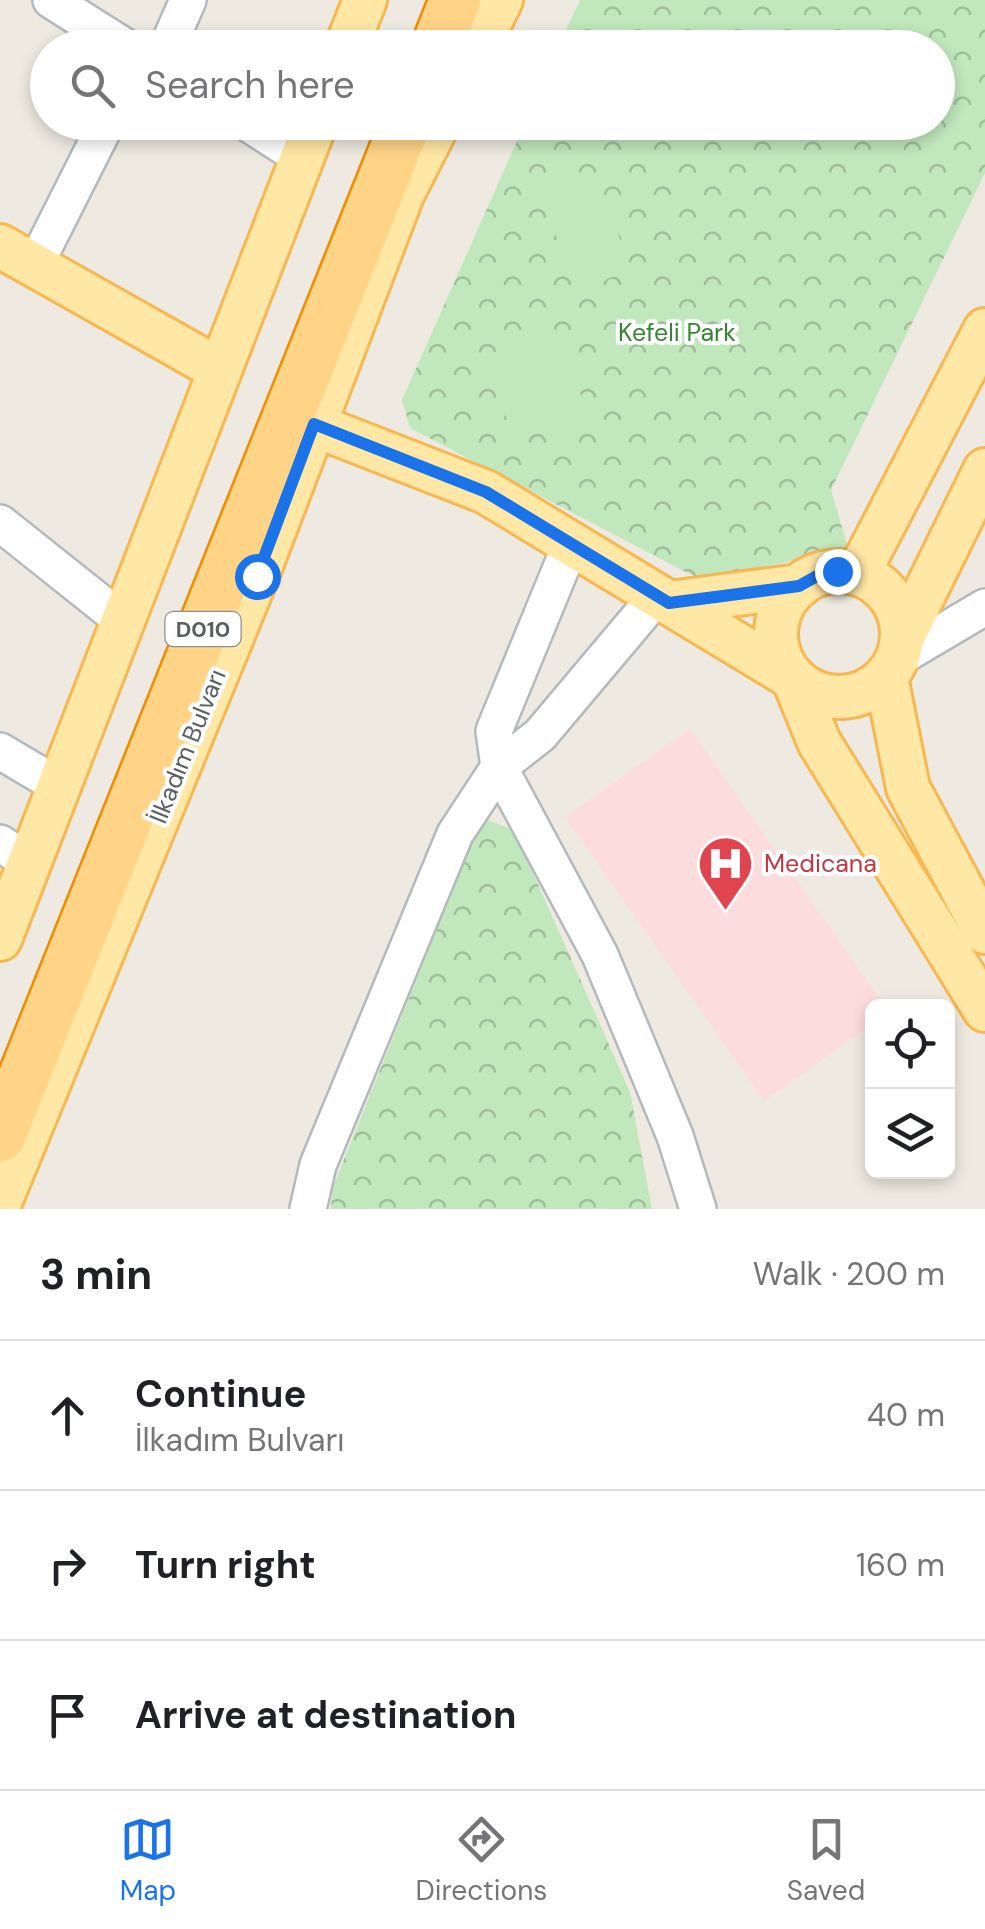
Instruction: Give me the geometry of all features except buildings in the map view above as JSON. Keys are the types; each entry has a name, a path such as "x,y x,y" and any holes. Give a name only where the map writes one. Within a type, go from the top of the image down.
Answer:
{"highway":[{"path":"415,30 427,0"},
{"path":"443,30 454,0"},
{"name":"D010","path":"0,1054 371,140"},
{"name":"İlkadım Bulvarı","path":"0,1136 399,140"}],"main road":[{"path":"353,30 365,0"},
{"path":"486,30 501,0"},
{"path":"0,939 15,853 59,786 309,140"},
{"name":"İlkadım Bulvarı","path":"0,1202 257,576 402,196 430,140"},
{"path":"17,255 220,370"},
{"path":"858,574 985,330"},
{"path":"314,424 486,492 810,690 829,697 869,690 895,658 985,470"},
{"path":"985,932 908,788 895,658 900,618 892,598 876,583 858,574 837,571 817,576 799,586 778,621 776,641 782,661 820,742 985,1010"},
{"path":"663,600 799,586"}],"street":[{"path":"51,0 98,30"},
{"path":"174,30 188,0"},
{"path":"17,255 94,140"},
{"path":"0,524 123,621"},
{"path":"571,544 494,731 498,767 600,954 675,1136 698,1209"},
{"path":"308,1209 318,1165 456,834 498,767 540,735 663,600"},
{"path":"895,658 985,608"},
{"path":"0,751 59,786"}],"shaded area":[{"name":"Medicana","path":"690,729 880,999 865,999 865,1030 764,1101 565,817"}],"green space":[{"name":"Kefeli Park","path":"580,0 985,0 985,173 831,490 848,548 703,581 410,428 402,400 517,140 955,140 955,30 566,30"},
{"path":"592,170 632,269 578,291 539,192"},
{"path":"554,328 588,413 516,441 483,357"},
{"path":"482,818 514,830 630,1092 652,1209 331,1209 332,1189"}],"place":[{"name":"Medicana","path":"725,912"}],"route":[{"path":"257,576 314,424 486,492 669,603 799,586 837,571"}]}
